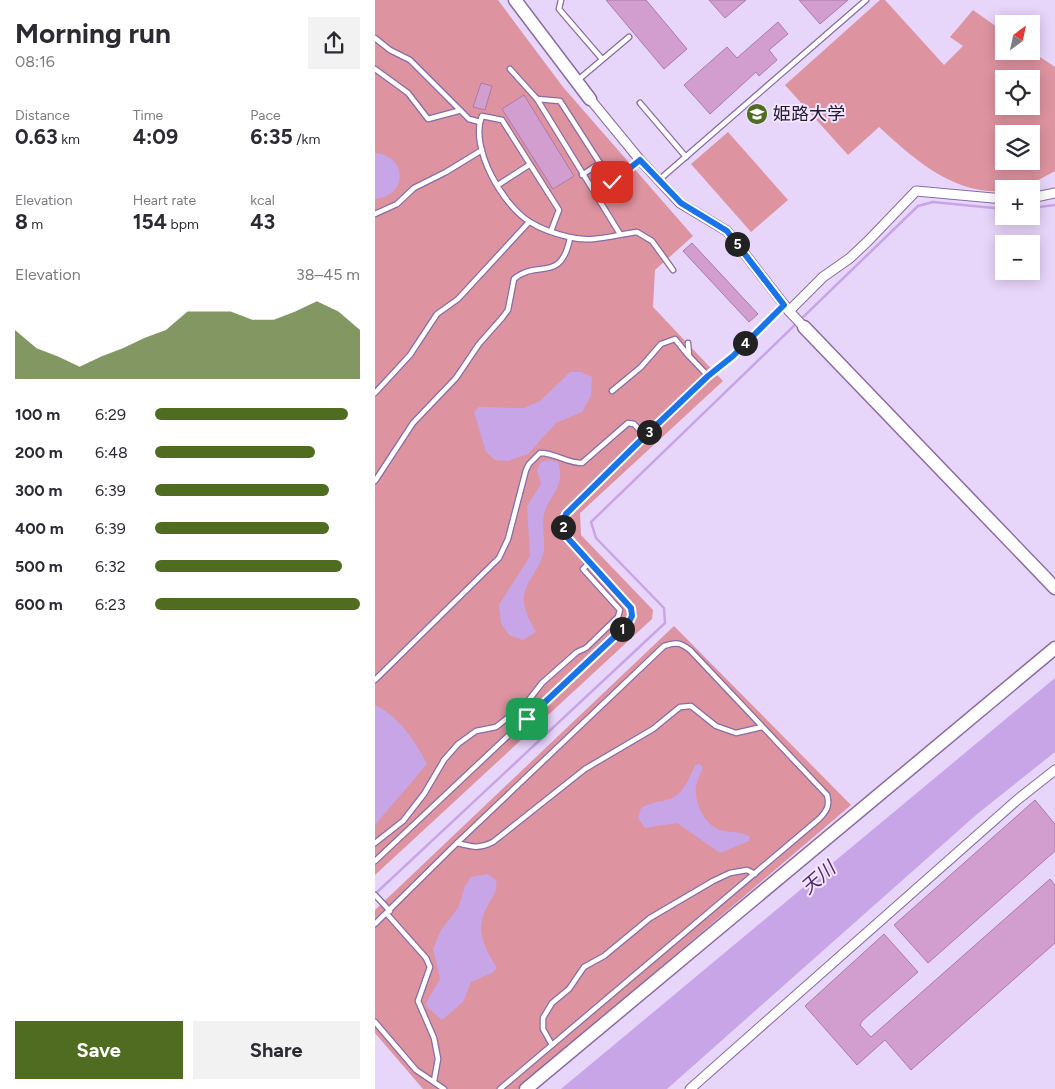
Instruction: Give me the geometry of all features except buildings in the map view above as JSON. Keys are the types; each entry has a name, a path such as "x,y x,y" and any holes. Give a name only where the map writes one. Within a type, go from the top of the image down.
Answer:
{"street":[{"path":"515,0 576,82 640,160 681,203 727,231 786,308 1055,588"},
{"path":"786,308 823,277 850,258 916,191 995,199"},
{"path":"1040,196 1055,193"},
{"path":"526,1089 1055,648"},
{"path":"690,1089 1055,770"}],"lane":[{"path":"561,0 559,9 603,59"},
{"path":"659,180 866,0"},
{"path":"576,82 629,37"},
{"path":"375,38 390,50 410,60 469,120 480,122"},
{"path":"375,68 408,93 428,119 458,110"},
{"path":"510,69 537,99 620,234"},
{"path":"537,99 560,101 612,182"},
{"path":"641,103 687,156"},
{"path":"551,231 559,210 529,165 503,120 482,116 480,122 482,150 489,171 512,206 529,222 551,231 570,238 596,240 637,232 652,241 673,270"},
{"path":"375,214 397,204 414,188 446,172 482,150"},
{"path":"597,196 640,160"},
{"path":"582,175 600,163"},
{"path":"498,186 529,165"},
{"path":"375,392 410,355 437,314 458,299 529,222"},
{"path":"375,481 413,423 456,378 479,344 508,310 514,279 525,273 553,267 567,254 570,238"},
{"path":"375,861 628,624 632,616 631,608 565,535 562,525 566,514 708,376 786,308"},
{"path":"612,391 641,366 661,344 675,339 708,376"},
{"path":"688,343 689,356"},
{"path":"375,680 499,558 508,539 526,470 540,453 551,453 573,463 582,463 628,423 634,424 645,436"},
{"path":"375,843 403,820 424,794 444,760 458,744 476,731 496,726 510,716 528,701 541,683 577,652 586,648 618,617 620,610 583,569 589,562"},
{"path":"375,924 457,843 664,646 675,642 683,644 690,650 827,795 829,802 825,813 500,1089"},
{"path":"457,843 482,848 493,842 585,769 653,729 680,707 691,706 717,726 737,733 762,727"},
{"path":"552,1045 543,1028 543,1018 552,1003 569,989 584,967 604,956 650,918 713,881 747,870 755,874"},
{"path":"375,895 426,958 430,967 418,1001 434,1038 438,1059 434,1080"},
{"path":"375,1022 416,1070 434,1080 444,1089"}],"shaded area":[{"path":"375,0 498,0 563,87 693,236 655,270 653,307 723,381 580,513 581,535 653,610 652,619 375,875"},
{"path":"880,0 885,0 944,65 963,46 950,37 973,10 995,26 995,60 1040,60 1040,57 1055,67 1055,171 1038,180 995,180 995,191 968,187 951,181 920,162 879,127 848,155 785,85"},
{"path":"728,132 788,200 751,232 691,164"},
{"path":"674,626 851,805 518,1089 423,1089 375,1033 375,910"}],"water":[{"path":"375,153 385,155 393,160 398,167 400,175 399,183 394,190 386,196 375,199"},
{"path":"570,372 581,372 592,377 591,396 582,412 556,423 528,454 508,461 495,460 486,452 474,412 479,407 524,408 540,401"},
{"path":"549,460 558,462 560,476 555,492 544,514 544,552 524,596 529,619 536,632 523,640 509,635 501,623 499,605 530,556 527,506 541,484 537,470 541,462"},
{"name":"天川","path":"1055,678 1055,752 976,815 667,1089 561,1089"},
{"path":"375,705 399,722 412,738 427,764 375,825"},
{"path":"699,764 703,767 696,793 699,807 703,814 718,829 744,834 750,837 749,841 720,853 677,823 645,828 638,818 641,808 676,796 686,784 695,765"},
{"path":"488,874 496,880 496,887 495,893 484,914 481,930 488,953 497,968 492,973 471,982 463,1002 442,1020 429,1009 426,1003 440,979 433,949 441,930 458,908 465,886 471,877"}],"waterway":[{"path":"375,894 665,623 664,608 596,538 591,522 918,206 933,202 995,208"},
{"path":"1040,207 1055,205"}],"place":[{"name":"姫路大学","path":"757,114"}],"route":[{"path":"527,719 628,624 632,616 631,608 565,535 562,525 566,514 645,436 708,376 733,356 784,305 727,231 681,203 640,160 612,182"}]}
